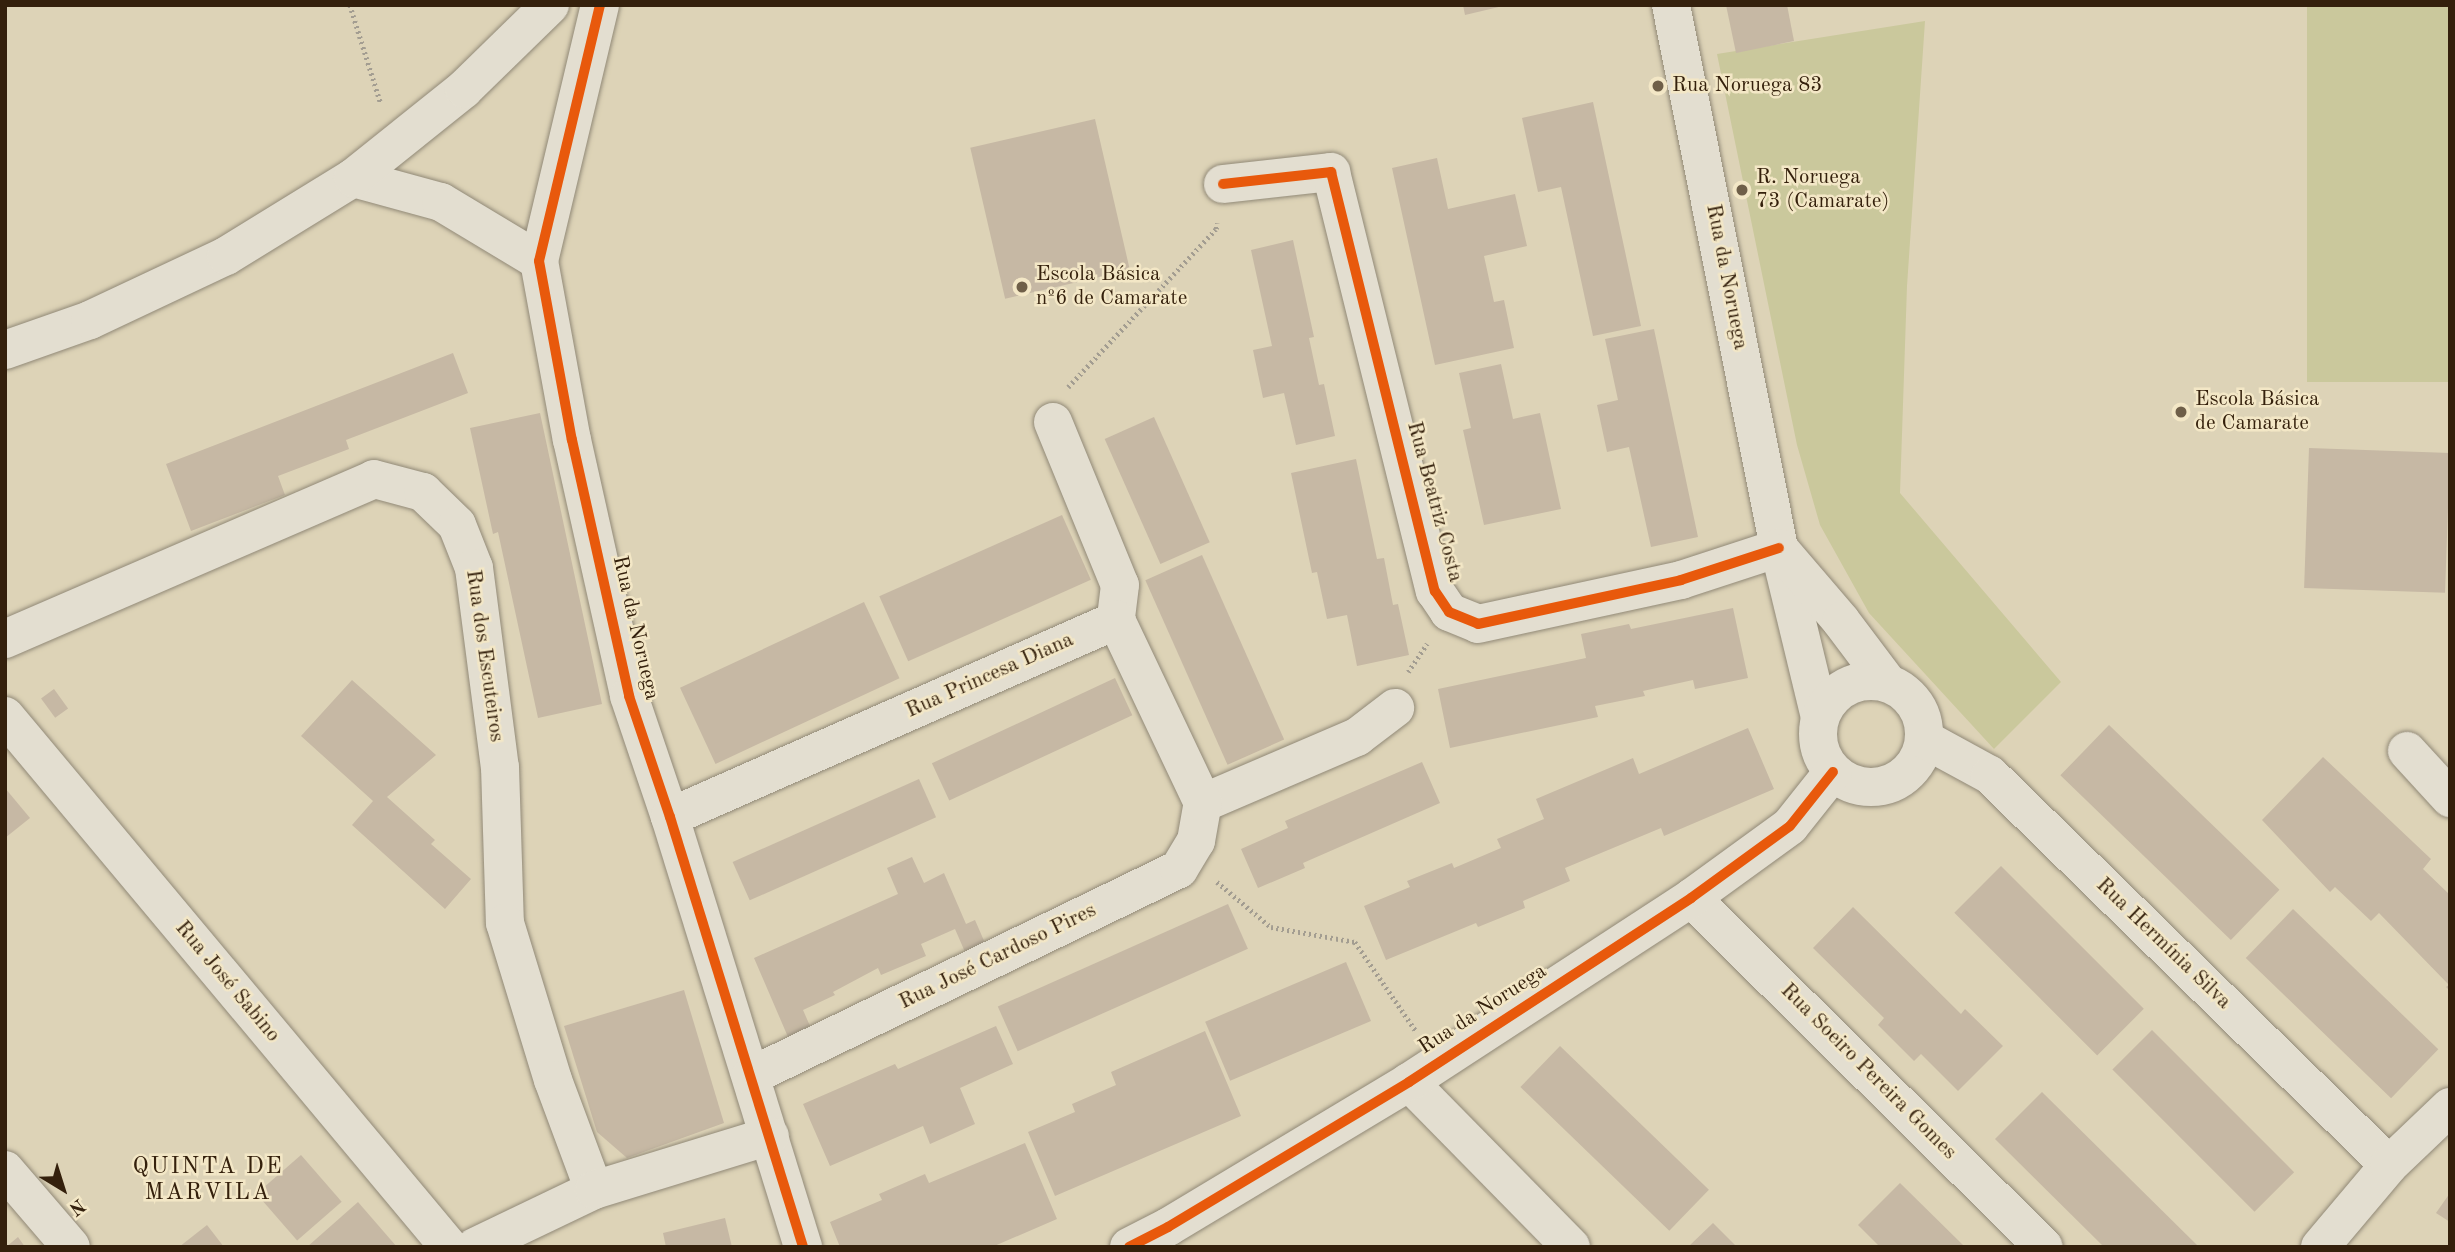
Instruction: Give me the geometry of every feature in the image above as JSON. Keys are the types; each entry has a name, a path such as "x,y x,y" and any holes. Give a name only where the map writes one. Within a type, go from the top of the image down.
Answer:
{"street":[{"path":"5,350 90,320 226,256 353,178 464,89 550,5"},
{"name":"Rua da Noruega","path":"600,5 539,261 572,440 629,696 670,817 803,1247"},
{"name":"Rua da Noruega","path":"1671,5 1779,548 1820,717"},
{"name":"Rua Beatriz Costa","path":"1223,184 1331,172 1435,591 1449,612 1478,624 1681,580 1779,548"},
{"path":"353,178 440,202 539,261"},
{"path":"1053,422 1120,585 1116,620 1203,803 1357,737 1395,708"},
{"name":"Rua dos Escuteiros","path":"5,639 374,479 423,492 457,525 474,568 500,767 505,923 553,1080 594,1190"},
{"name":"Rua da Noruega","path":"1779,548 1841,621 1887,682"},
{"name":"Rua Princesa Diana","path":"670,817 1116,620"},
{"path":"1866,680 1887,682 1904,691 1916,704 1924,721 1924,739 1918,758 1906,775 1888,785 1868,788 1849,783 1833,772 1821,756 1816,736 1820,717 1830,698 1846,686 1866,680"},
{"name":"Rua José Sabino","path":"5,716 449,1247"},
{"name":"Rua Hermínia Silva","path":"1924,739 1990,775 2389,1165"},
{"path":"2407,751 2450,798"},
{"name":"Rua da Noruega","path":"1129,1247 1173,1237 1691,898 1790,826 1833,772"},
{"name":"Rua José Cardoso Pires","path":"751,1076 1179,869 1196,841 1203,803"},
{"name":"Rua Soeiro Pereira Gomes","path":"1691,898 2044,1247"},
{"path":"1423,1072 1571,1247"},
{"path":"2320,1247 2389,1165 2450,1107"},
{"path":"475,1247 594,1190 769,1136"},
{"path":"5,1170 71,1247"}],"path":[{"path":"350,5 394,144"},
{"path":"1053,422 1053,404 1216,229 1223,184"},
{"path":"1395,708 1405,676 1449,612"},
{"path":"1187,856 1270,927 1354,942 1423,1072"}],"shaded area":[{"path":"2307,5 2450,5 2450,382 2307,382"},
{"path":"1925,21 1907,286 1900,493 2061,682 1994,749 1869,613 1820,525 1797,445 1717,54"}],"building":[{"path":"1463,5 1503,5 1503,6 1465,15"},
{"path":"1726,5 1787,5 1794,41 1736,53"},
{"path":"1593,102 1641,326 1593,336 1561,187 1538,192 1522,118"},
{"path":"1095,119 1130,270 1005,299 970,148"},
{"path":"1437,158 1448,209 1515,194 1527,246 1484,256 1494,302 1504,300 1514,348 1435,365 1392,168"},
{"path":"1293,240 1314,337 1309,338 1319,385 1324,384 1335,436 1296,445 1284,393 1263,398 1253,350 1272,346 1251,250"},
{"path":"1654,329 1698,537 1651,547 1629,447 1607,452 1597,405 1618,400 1605,339"},
{"path":"453,353 468,393 346,440 349,449 278,476 285,495 191,531 166,464"},
{"path":"1501,364 1513,419 1540,413 1561,509 1484,525 1463,430 1471,428 1459,373"},
{"path":"540,413 602,704 538,718 498,532 493,534 470,428"},
{"path":"1154,417 1210,542 1160,564 1105,439"},
{"path":"2309,448 2450,453 2445,593 2304,588"},
{"path":"1356,459 1377,559 1384,558 1393,605 1398,604 1409,655 1357,666 1347,615 1327,619 1317,572 1312,573 1291,473"},
{"path":"1062,515 1091,580 908,661 879,596"},
{"path":"1202,555 1284,740 1228,765 1145,580"},
{"path":"864,602 899,678 716,764 680,688"},
{"path":"1733,608 1748,678 1695,689 1693,680 1643,691 1645,696 1595,706 1598,717 1450,748 1438,689 1586,658 1581,634 1629,624 1631,629"},
{"path":"1115,678 1132,715 949,801 932,763"},
{"path":"352,680 436,755 387,797 435,840 431,844 471,879 445,909 352,825 373,801 301,736"},
{"path":"54,689 68,708 55,718 41,698"},
{"path":"2109,725 2279,890 2231,940 2060,775"},
{"path":"1748,728 1774,789 1664,836 1661,828 1565,868 1570,881 1523,901 1525,908 1478,927 1476,923 1386,960 1364,906 1410,887 1407,881 1452,863 1454,868 1501,848 1497,839 1544,819 1536,799 1633,758 1639,774"},
{"path":"2323,757 2431,859 2423,869 2450,895 2450,991 2446,987 2449,985 2379,913 2371,921 2335,887 2330,892 2262,820"},
{"path":"1422,762 1440,803 1303,863 1305,868 1258,888 1241,849 1288,828 1285,821"},
{"path":"919,779 936,817 750,900 733,862"},
{"path":"5,788 30,818 5,838"},
{"path":"912,857 924,883 944,873 966,924 975,920 985,943 965,952 955,929 921,944 926,956 881,975 878,968 833,992 835,995 803,1010 810,1026 788,1037 754,958 898,894 887,868"},
{"path":"2001,866 2144,1009 2097,1056 1954,913"},
{"path":"1228,904 1248,949 1018,1051 998,1006"},
{"path":"1853,907 1961,1014 1965,1009 2003,1046 1958,1091 1921,1054 1914,1061 1878,1025 1884,1018 1813,948"},
{"path":"2293,909 2438,1049 2391,1098 2246,958"},
{"path":"1346,962 1371,1021 1230,1081 1205,1022"},
{"path":"684,990 724,1123 627,1158 597,1132 564,1026"},
{"path":"996,1026 1013,1064 960,1088 975,1124 930,1144 923,1126 830,1166 803,1104 895,1064 898,1069"},
{"path":"2152,1030 2294,1172 2255,1212 2112,1070"},
{"path":"1205,1031 1241,1116 1055,1196 1028,1132 1075,1112 1072,1104 1116,1085 1111,1072"},
{"path":"1560,1046 1709,1190 1669,1231 1520,1087"},
{"path":"2042,1092 2199,1247 2104,1247 1995,1139"},
{"path":"1025,1143 1057,1219 992,1247 840,1247 830,1222 882,1200 879,1194 925,1174 929,1183"},
{"path":"301,1155 342,1202 297,1240 256,1194"},
{"path":"1900,1183 1965,1247 1880,1247 1858,1225"},
{"path":"2450,1193 2450,1222 2436,1213"},
{"path":"358,1202 397,1247 307,1247"},
{"path":"725,1218 732,1247 666,1247 663,1233"},
{"path":"1713,1223 1737,1247 1688,1247"},
{"path":"207,1225 224,1247 179,1247"},
{"path":"18,1237 25,1247 6,1247"}],"cycle path":[{"path":"600,5 539,261 572,440 629,696 670,817 803,1247"},
{"path":"1223,184 1331,172 1435,591 1449,612 1478,624 1681,580 1779,548"},
{"path":"1129,1247 1168,1227 1409,1082 1691,898 1790,826 1833,772"}],"place":[{"name":"Rua Noruega 83","path":"1658,86"},
{"name":"R. Noruega 73 (Camarate)","path":"1742,190"},
{"name":"Escola Básica nº6 de Camarate","path":"1022,287"},
{"name":"Escola Básica de Camarate","path":"2181,412"}],"district":[{"name":"QUINTA DE MARVILA","path":"208,1180"}]}
